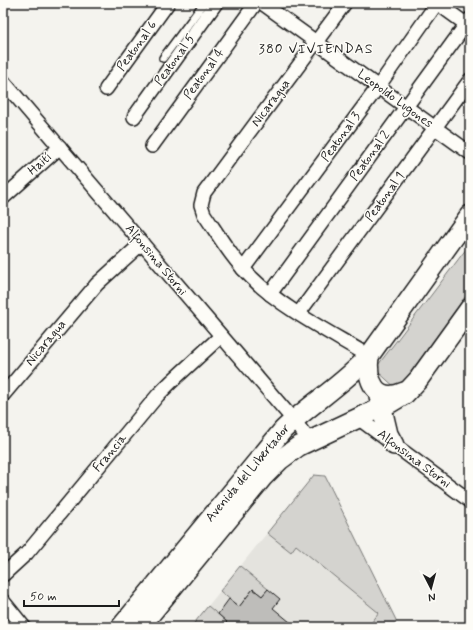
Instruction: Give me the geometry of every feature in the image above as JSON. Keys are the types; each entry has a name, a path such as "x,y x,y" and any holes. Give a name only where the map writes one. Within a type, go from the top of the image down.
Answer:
{"main road":[{"name":"Avenida del Libertador","path":"121,627 273,441 293,420 351,375 369,356 470,215"},
{"name":"Avenida del Libertador","path":"140,627 267,473 289,452 309,440 358,418 379,398 398,399 412,388 470,308"},
{"path":"369,356 368,372 379,398 388,434 394,445"}],"street":[{"name":"Peatonal 6","path":"106,89 168,3"},
{"name":"Peatonal 5","path":"134,117 216,3"},
{"name":"Peatonal 4","path":"152,146 256,3"},
{"name":"Leopoldo Lugones","path":"262,3 470,153"},
{"name":"Nicaragua","path":"243,269 204,214 201,205 204,193 345,3"},
{"path":"437,3 469,24"},
{"name":"Peatonal 3","path":"243,269 378,86 437,3"},
{"name":"Peatonal 2","path":"270,294 406,106 469,24"},
{"name":"Peatonal 1","path":"299,313 470,80"},
{"name":"Alfonsina Storni","path":"3,81 309,440"},
{"name":"Haití","path":"3,198 60,147"},
{"name":"Nicaragua","path":"3,394 97,284 142,243"},
{"path":"243,269 270,294 369,356"},
{"name":"Francia","path":"3,575 27,553 158,395 170,382 221,336"},
{"name":"Alfonsina Storni","path":"358,418 470,501"},
{"path":"3,601 24,627"}],"lane":[{"path":"163,58 204,3"}],"shaded area":[{"path":"470,244 470,290 398,390 375,369"},
{"path":"314,475 325,476 396,620 395,627 191,627"},
{"path":"314,475 325,476 396,620 395,627 368,627 379,613 296,545 291,552 267,533"},
{"path":"240,566 268,589 262,596 253,589 239,607 220,591"},
{"path":"208,606 227,622 222,627 191,627"}],"building":[{"path":"253,589 262,596 268,589 280,599 273,608 296,627 222,627 227,622 218,614 229,599 239,607"}],"district":[{"name":"380 VIVIENDAS","path":"316,49"}]}
